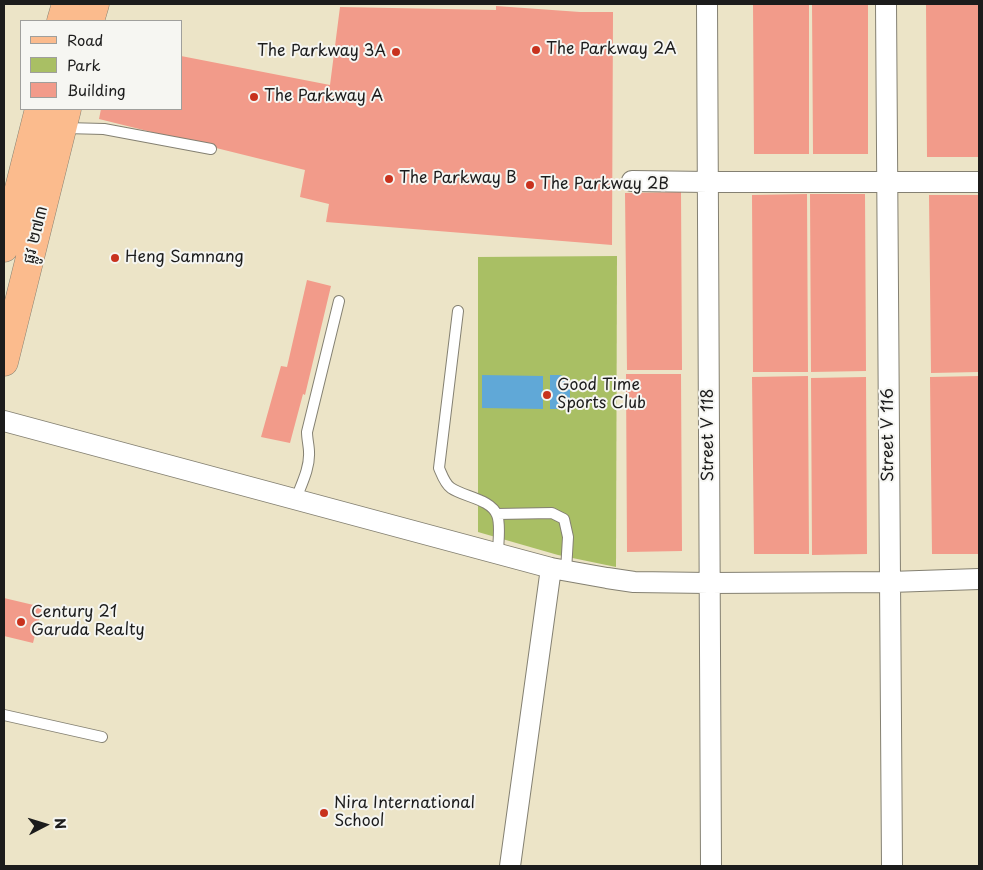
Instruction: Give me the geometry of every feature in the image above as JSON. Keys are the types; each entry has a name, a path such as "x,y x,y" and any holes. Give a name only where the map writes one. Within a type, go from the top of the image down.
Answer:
{"main road":[{"path":"62,20 66,4"},
{"path":"90,20 95,4"},
{"name":"ផ្លូវ ២៧៣","path":"4,248 50,122"},
{"name":"ផ្លូវ ២៧៣","path":"4,362 50,122"}],"street":[{"name":"Street V 118","path":"707,4 711,866"},
{"name":"Street V 116","path":"886,4 892,866"},
{"path":"632,181 979,182"},
{"path":"4,420 559,569 607,578 634,582 710,583 890,582 979,579"},
{"path":"510,866 559,569"}],"lane":[{"path":"50,122 104,129 211,149"},
{"path":"296,499 308,463 307,432 339,302"},
{"path":"458,311 439,468 450,488 493,508 499,520 498,553"},
{"path":"497,514 552,513 564,519 568,537 559,569"},
{"path":"4,715 102,737"}],"green space":[{"name":"Good Time Sports Club","path":"617,256 616,567 558,555 478,532 478,257"}],"water":[{"path":"482,375 543,376 543,409 482,408"},
{"path":"550,375 560,375 567,378 570,385 570,409 550,409"}],"building":[{"path":"753,4 809,4 809,154 754,154"},
{"path":"812,4 868,4 868,154 813,154"},
{"path":"926,4 979,4 979,157 927,157"},
{"path":"496,6 580,12 613,12 612,245 326,222 329,204 300,197 305,170 99,119 101,110 182,110 182,56 330,85 340,7 496,10"},
{"path":"681,192 682,370 627,370 625,193"},
{"path":"807,194 808,372 753,372 752,195"},
{"path":"810,194 865,194 866,371 811,372"},
{"path":"929,195 979,195 979,372 931,373"},
{"path":"307,280 331,286 305,395 303,394 290,443 261,437 281,366 287,367"},
{"path":"626,374 681,374 682,551 627,552"},
{"path":"808,376 809,554 754,554 752,377"},
{"path":"979,376 979,554 932,554 930,377"},
{"path":"866,377 867,554 812,555 811,378"},
{"name":"Century 21 Garuda Realty","path":"4,598 42,607 33,643 4,636"}],"place":[{"name":"The Parkway 2A","path":"536,50"},
{"name":"The Parkway 3A","path":"396,52"},
{"name":"The Parkway A","path":"254,97"},
{"name":"The Parkway B","path":"389,179"},
{"name":"The Parkway 2B","path":"530,185"},
{"name":"Heng Samnang","path":"115,258"},
{"name":"Good Time Sports Club","path":"547,395"},
{"name":"Century 21 Garuda Realty","path":"21,622"},
{"name":"Nira International School","path":"324,813"}]}
